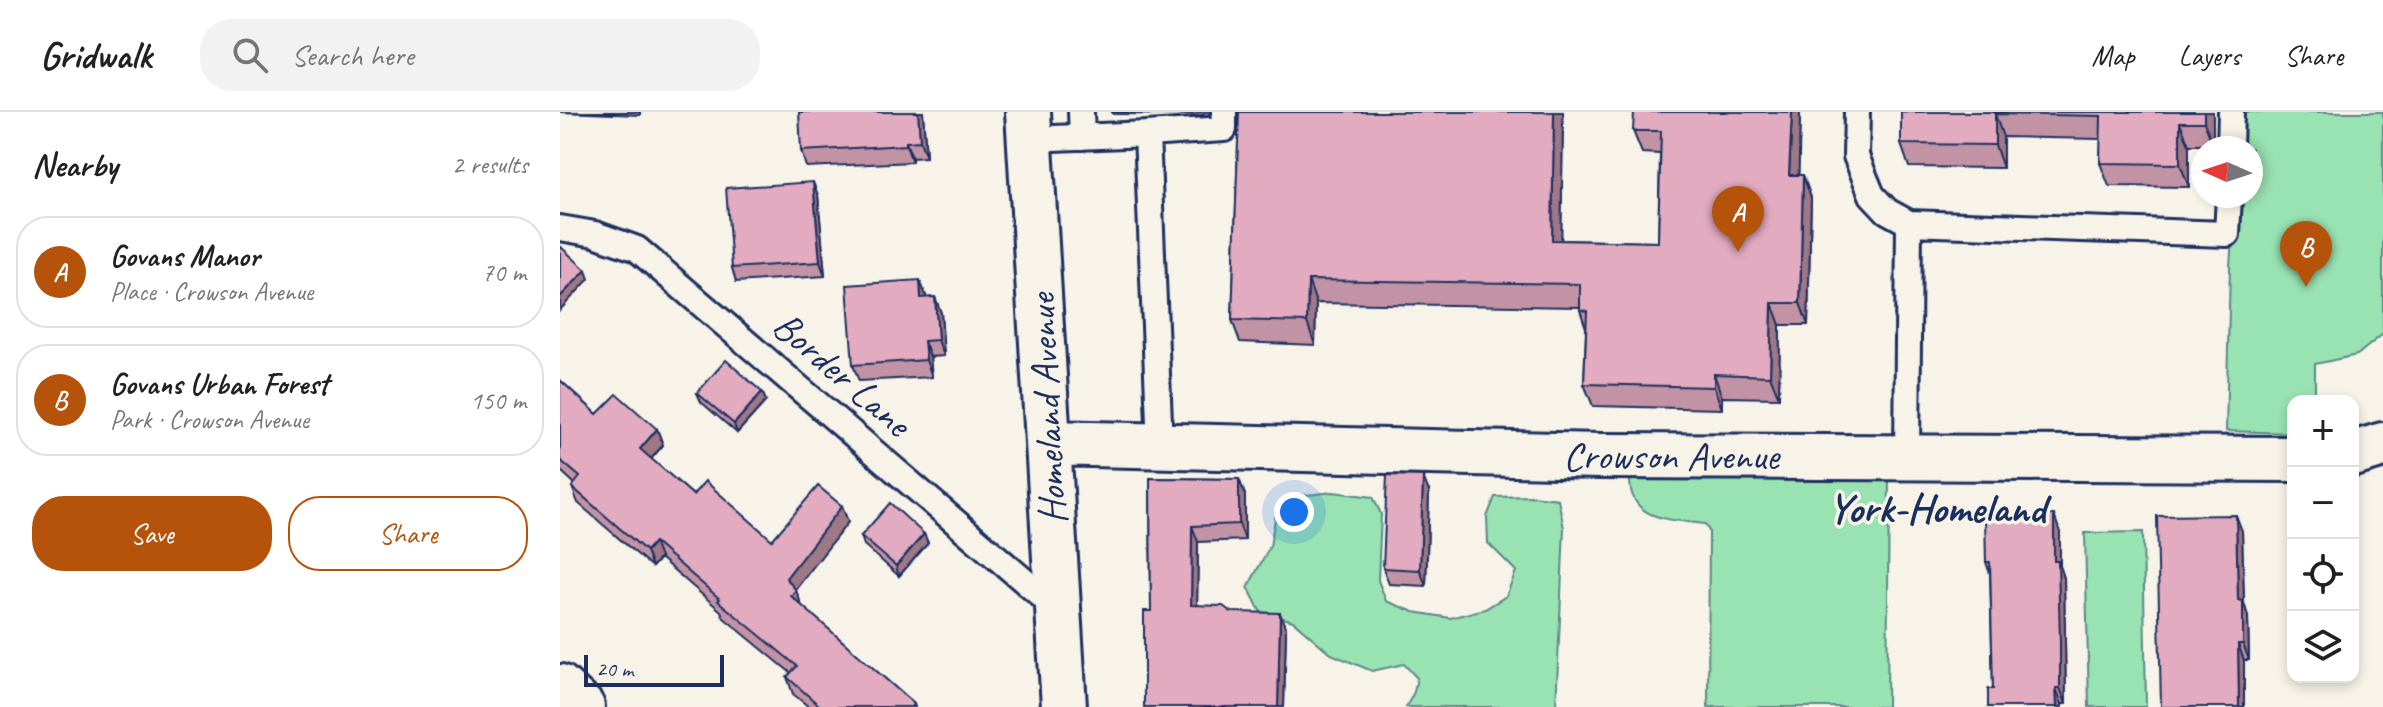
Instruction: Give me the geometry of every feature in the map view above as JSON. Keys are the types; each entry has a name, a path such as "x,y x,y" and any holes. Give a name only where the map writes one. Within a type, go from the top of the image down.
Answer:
{"street":[{"name":"Homeland Avenue","path":"1029,126 1064,707"},
{"name":"Crowson Avenue","path":"1049,443 1584,456 2287,459"},
{"path":"2359,452 2383,445"},
{"path":"560,687 582,707"}],"lane":[{"path":"1081,112 1082,137"},
{"path":"1029,126 1082,137 1224,129 1224,112"},
{"path":"1857,112 1856,156 1872,195 1887,211 1909,223 2227,234 2228,208"},
{"path":"2230,136 2231,112"},
{"path":"1147,134 1160,446"},
{"path":"1907,457 1909,223"},
{"name":"Border Lane","path":"560,228 595,234 637,249 1058,609"}],"green space":[{"path":"2241,112 2383,112 2383,334 2357,355 2315,364 2315,395 2287,395 2287,433 2226,431 2234,208 2263,208 2263,136 2240,136"},
{"path":"1630,476 1889,479 1887,707 1708,707 1709,531 1705,524 1666,519 1644,510 1631,491"},
{"path":"1333,492 1373,497 1381,514 1378,580 1386,601 1414,612 1450,618 1485,609 1506,596 1516,571 1488,543 1487,517 1495,497 1558,499 1564,528 1556,707 1406,707 1417,678 1404,664 1372,671 1331,654 1293,621 1260,611 1248,587 1270,546 1276,514 1290,497"},
{"path":"2143,532 2146,707 2089,707 2085,533"}],"building":[{"path":"799,112 918,112 920,141 906,142 906,145 801,151"},
{"path":"1239,112 1554,112 1552,240 1658,242 1661,131 1633,131 1634,112 1792,112 1789,175 1803,175 1800,303 1772,303 1770,376 1714,374 1714,387 1584,384 1587,311 1580,310 1580,284 1308,280 1307,322 1232,320"},
{"path":"1901,112 2204,112 2204,122 2180,122 2180,164 2100,163 2101,116 1995,114 1995,145 1901,144"},
{"path":"813,182 820,262 732,268 726,188"},
{"path":"560,246 586,270 560,297"},
{"path":"920,280 921,298 935,297 938,340 924,341 926,360 853,365 847,285"},
{"path":"726,360 762,392 734,424 697,393"},
{"path":"560,380 597,414 617,394 657,429 640,449 693,495 705,481 772,540 818,486 842,506 786,578 796,590 791,596 914,704 912,707 821,707 787,677 797,666 718,601 720,599 654,542 646,551 572,487 580,477 560,460"},
{"path":"1387,475 1423,476 1420,570 1383,568"},
{"path":"1150,478 1239,479 1239,524 1192,526 1191,605 1223,606 1231,612 1280,613 1278,707 1144,707 1144,611 1151,611"},
{"path":"890,503 924,534 896,566 861,536"},
{"path":"2054,515 2060,641 2057,707 1988,707 1988,689 1993,689 1990,562 1986,562 1985,517"},
{"path":"2236,515 2238,600 2243,601 2243,644 2238,644 2239,707 2161,707 2157,516"}],"place":[{"name":"Govans Manor","path":"1738,252"},
{"name":"Govans Urban Forest","path":"2306,287"}],"district":[{"name":"York-Homeland","path":"1937,508"}]}
